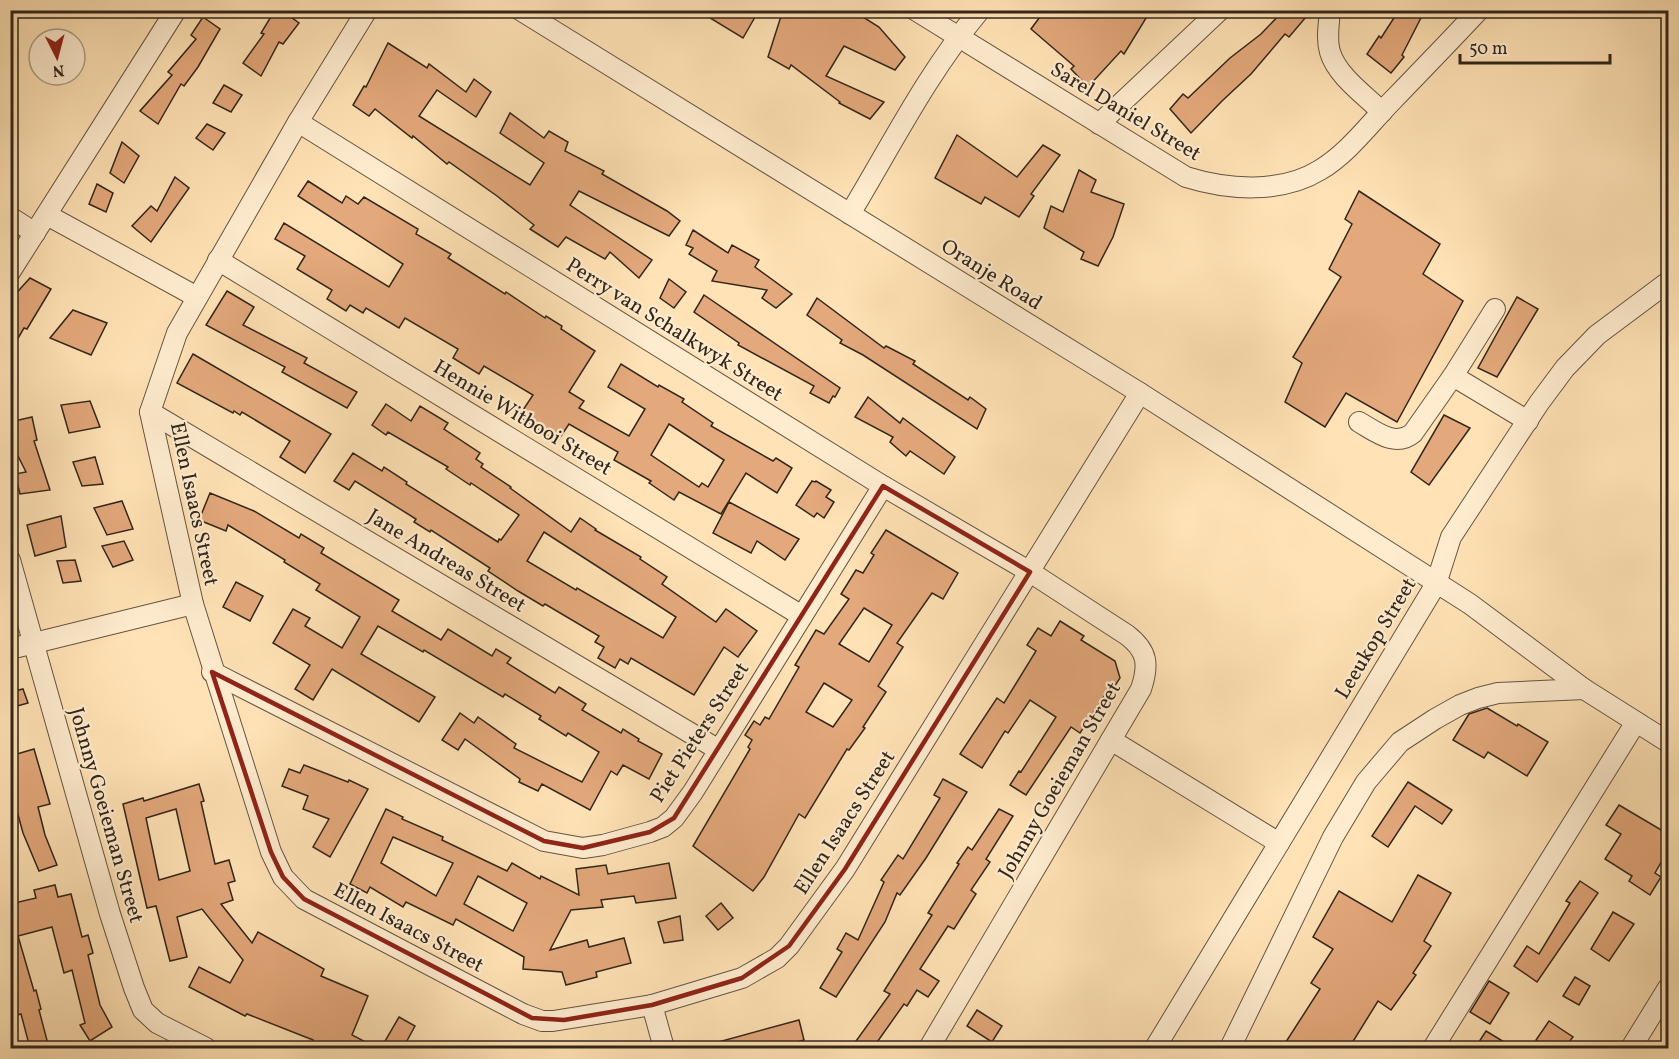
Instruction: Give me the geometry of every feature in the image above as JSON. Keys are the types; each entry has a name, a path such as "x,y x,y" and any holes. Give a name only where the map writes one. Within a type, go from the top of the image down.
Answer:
{"street":[{"path":"10,272 176,10"},
{"name":"Ellen Isaacs Street","path":"367,10 298,122 177,333 150,412 193,604 212,672 271,852 283,877 303,898 532,1018 542,1021 564,1020 652,1005 742,978 777,958 789,946 845,869 1140,393"},
{"name":"Oranje Road","path":"520,10 1140,393 1470,604 1584,689 1668,742"},
{"name":"Sarel Daniel Street","path":"915,10 958,39 1186,177 1226,187 1259,187 1291,182 1320,170 1346,150 1479,10"},
{"path":"850,214 921,93 980,10"},
{"path":"1099,124 1220,10"},
{"path":"1330,10 1329,45 1336,65 1382,112"},
{"name":"Perry van Schalkwyk Street","path":"298,122 883,486 1030,572"},
{"path":"47,215 197,297"},
{"path":"10,217 35,233"},
{"name":"Hennie Witbooi Street","path":"218,260 802,616"},
{"name":"Leeukop Street","path":"1155,1048 1436,584 1451,537 1528,421 1578,353 1621,315 1668,282"},
{"path":"1359,422 1392,439 1406,438 1413,433 1454,376 1495,309"},
{"path":"1454,376 1528,421"},
{"name":"Jane Andreas Street","path":"150,412 719,750"},
{"name":"Piet Pieters Street","path":"212,672 544,841 583,848 626,840 663,827 674,818 693,792 883,486"},
{"name":"Johnny Goeieman Street","path":"10,560 110,914 136,994 143,1010 157,1023 206,1048"},
{"name":"Johnny Goeieman Street","path":"929,1048 1141,689 1144,680 1146,665 1141,646 1030,572"},
{"path":"10,649 193,604"},
{"path":"1230,1048 1334,837 1366,782 1400,742 1460,705 1478,698 1498,693 1584,689"},
{"path":"1433,1048 1636,722"},
{"path":"1111,740 1279,843"},
{"path":"1631,1048 1668,988"},
{"path":"652,1005 664,1048"}],"highlighted area":[{"path":"883,486 1030,572 845,869 789,946 742,978 652,1005 564,1020 532,1018 304,899 283,877 271,852 212,672 544,841 583,848 650,832 674,818"}],"building":[{"path":"275,10 281,10 299,23 283,44 279,42 261,76 243,63 264,34 261,33"},
{"path":"697,10 759,10 743,38"},
{"path":"783,10 852,10 879,27 905,57 895,70 844,46 826,76 884,102 870,119 839,103 791,65 789,69 768,57"},
{"path":"1045,10 1151,10 1124,54 1121,51 1088,87 1071,69 1074,66 1031,29"},
{"path":"1284,10 1312,10 1289,37 1285,34 1251,74 1191,133 1170,109 1183,94 1188,98 1230,58 1261,34"},
{"path":"1399,10 1425,10 1402,55 1404,57 1391,73 1367,54 1379,36 1381,38"},
{"path":"203,17 220,29 198,67 184,86 181,84 158,124 140,111 172,75 168,72 196,39 191,35"},
{"path":"388,43 427,68 429,64 466,92 474,79 491,92 476,117 437,90 419,116 530,185 544,163 500,133 510,113 544,138 549,131 568,142 565,151 604,171 602,174 667,211 680,221 669,236 579,191 570,205 652,260 639,278 610,252 605,259 566,237 558,247 530,229 534,225 497,196 449,162 447,164 375,109 369,116 353,105 364,86 366,87"},
{"path":"224,85 242,95 231,112 213,103"},
{"path":"207,124 225,133 213,150 196,138"},
{"path":"957,135 1017,177 1043,145 1060,155 1031,194 1034,196 1019,217 985,197 981,204 935,178"},
{"path":"122,142 139,156 124,183 110,173"},
{"path":"1079,170 1096,180 1091,192 1124,204 1113,237 1098,266 1081,259 1084,252 1044,228 1051,206 1063,212"},
{"path":"175,177 189,188 151,242 132,226 151,206 157,211"},
{"path":"308,181 342,203 346,196 358,204 364,197 418,229 416,234 451,254 448,258 545,318 546,316 562,326 561,329 595,351 569,392 584,401 579,408 629,436 645,409 608,387 621,364 658,387 659,385 684,399 682,402 713,423 711,426 773,461 776,458 792,468 777,493 746,473 721,514 679,492 674,500 649,483 651,481 614,460 618,452 569,424 557,442 519,416 533,395 484,366 479,374 453,358 458,349 405,318 399,328 366,308 363,313 350,305 346,311 327,299 332,290 297,269 305,256 275,239 284,223 389,287 403,264 298,196","holes":["669,424 724,460 708,487 702,483 699,487 651,455"]},
{"path":"97,184 113,193 106,212 89,204"},
{"path":"1359,191 1440,244 1423,274 1463,301 1397,422 1346,393 1325,427 1285,402 1302,363 1293,357 1341,277 1329,269 1352,224 1345,219"},
{"path":"693,230 728,253 732,245 759,260 755,267 792,294 776,308 762,298 767,290 712,281 717,271 689,254 693,248 686,245"},
{"path":"30,278 51,289 10,352 10,300"},
{"path":"669,279 686,292 674,308 660,298"},
{"path":"227,291 254,307 243,325 307,358 304,363 357,392 347,408 282,372 285,367 206,325"},
{"path":"704,295 840,388 835,397 833,396 829,403 810,393 814,386 738,345 739,343 694,312"},
{"path":"1517,297 1538,309 1497,377 1478,368"},
{"path":"817,298 884,348 886,346 915,361 913,364 968,400 970,397 986,409 977,429 863,355 840,343 842,340 807,315"},
{"path":"73,310 107,323 91,355 50,338"},
{"path":"193,354 331,434 305,473 280,457 290,441 242,412 240,415 234,411 233,413 177,383"},
{"path":"868,397 900,423 903,418 955,457 944,474 910,451 906,456 890,442 893,437 855,417"},
{"path":"90,401 100,427 69,433 61,405"},
{"path":"386,404 411,421 420,406 448,423 444,429 480,453 476,459 483,464 481,467 571,532 580,518 595,530 641,557 640,559 667,577 662,584 716,622 726,609 757,631 738,657 724,647 694,695 631,658 628,664 620,659 615,668 598,658 604,647 595,642 599,636 518,591 488,571 490,568 431,530 430,532 414,522 416,519 355,481 349,490 334,481 353,453 382,471 384,467 407,482 406,484 498,542 519,515 446,469 448,467 388,432 386,435 372,425","holes":["544,532 676,617 663,638 527,561"]},
{"path":"1444,415 1470,428 1429,485 1411,472"},
{"path":"32,417 37,440 34,441 50,490 20,494 15,474 26,472 10,440 10,422"},
{"path":"95,457 103,484 82,486 73,462"},
{"path":"812,481 831,490 826,497 834,502 824,518 817,513 814,517 796,505"},
{"path":"210,493 254,511 299,538 301,534 324,548 321,553 399,600 392,611 441,640 448,629 492,656 496,649 511,658 507,663 555,693 559,687 586,704 582,710 621,733 623,729 639,739 638,741 662,754 649,779 623,765 617,775 611,771 590,810 542,784 538,791 519,782 520,779 465,739 458,750 442,740 460,713 474,723 478,717 516,744 514,748 582,782 599,752 568,733 566,736 539,719 541,716 505,694 503,697 424,650 423,652 378,626 361,654 435,697 419,722 332,669 313,700 295,689 310,665 273,643 293,609 310,618 305,626 342,648 360,617 316,590 320,584 228,525 226,531 199,520"},
{"path":"122,501 133,529 107,535 94,508"},
{"path":"729,502 799,539 785,560 757,541 751,553 713,533"},
{"path":"61,516 66,547 35,556 27,525"},
{"path":"886,530 958,573 943,599 932,593 897,643 903,647 878,686 886,692 863,727 865,728 849,750 847,749 805,818 799,814 764,877 753,891 693,846 750,749 748,747 752,740 745,735 754,721 760,725 765,717 769,719 799,667 795,665 816,630 824,634 849,599 841,594 856,570 863,573 874,555 871,553","holes":["864,608 892,625 869,662 839,644","824,683 852,700 833,727 806,712"]},
{"path":"124,541 133,560 113,567 102,546"},
{"path":"75,560 81,581 63,583 57,561"},
{"path":"236,582 263,596 250,621 223,607"},
{"path":"1060,621 1084,636 1081,640 1115,661 1120,678 1109,695 1106,693 1080,733 1071,727 1026,795 1010,785 1019,771 1021,772 1056,717 1030,700 1008,733 1005,731 982,768 960,754 997,698 1004,703 1036,651 1027,645 1038,628 1051,636"},
{"path":"23,689 28,703 10,708 10,692"},
{"path":"1487,708 1548,742 1527,776 1488,752 1484,758 1453,740 1469,714"},
{"path":"34,749 50,804 38,807 45,835 57,865 39,871 23,833 17,811 10,813 10,756"},
{"path":"304,765 368,789 330,857 313,847 329,819 303,809 308,796 282,786 289,769 300,773"},
{"path":"943,779 967,792 926,858 900,895 897,893 885,922 836,997 820,988 842,952 837,949 846,933 858,940 884,882 881,880 898,855 903,859 940,798 934,795"},
{"path":"1408,782 1452,810 1442,824 1415,806 1388,847 1372,836"},
{"path":"199,784 215,864 229,860 235,881 228,883 233,900 221,904 252,943 258,932 324,969 321,976 368,996 352,1035 377,1048 309,1048 313,1040 247,1014 245,1016 189,987 199,967 230,983 243,960 202,909 177,917 187,957 170,961 156,906 147,908 123,804 143,798 144,801","holes":["176,809 190,871 159,880 146,818"]},
{"path":"1619,805 1668,834 1668,850 1655,873 1661,877 1650,895 1629,881 1632,876 1605,859 1621,834 1606,825"},
{"path":"386,809 403,817 402,819 443,837 442,840 507,871 512,863 540,879 541,876 579,895 576,869 606,865 608,874 669,863 676,898 636,903 634,896 601,900 603,907 571,910 550,950 587,940 589,947 624,938 631,963 596,972 597,977 566,985 562,972 523,969 524,957 456,919 453,925 406,902 403,907 370,887 367,893 350,884","holes":["393,837 453,863 436,896 381,863","478,876 527,903 513,931 464,904"]},
{"path":"999,809 1013,816 986,859 990,862 971,890 976,894 954,929 948,926 920,969 939,981 928,997 917,990 907,1006 904,1004 873,1048 851,1048 890,994 884,991 932,915 928,913 959,864 957,863 968,847 972,850"},
{"path":"1418,875 1451,893 1424,941 1431,946 1413,973 1416,975 1391,1010 1378,1001 1349,1048 1282,1048 1320,989 1311,983 1333,949 1313,937 1339,891 1392,922"},
{"path":"1580,881 1598,893 1537,982 1514,966 1527,946 1539,954 1570,903 1566,901"},
{"path":"55,885 58,897 71,894 82,937 88,935 93,953 88,955 100,1005 112,1027 90,1041 80,1025 85,1023 72,970 64,973 52,927 18,936 34,991 36,990 49,1048 30,1048 21,1014 10,1017 10,904 36,898 34,890"},
{"path":"721,903 733,918 718,930 706,916"},
{"path":"1613,912 1634,924 1609,961 1591,949"},
{"path":"680,916 683,940 664,943 658,922"},
{"path":"1575,977 1590,986 1579,1005 1563,996"},
{"path":"1489,981 1509,993 1490,1024 1470,1012"},
{"path":"977,1010 1002,1026 992,1042 967,1026"},
{"path":"399,1017 415,1026 403,1048 381,1048"},
{"path":"799,1020 804,1040 777,1048 712,1048 711,1044"},
{"path":"1549,1021 1573,1037 1564,1048 1548,1048 1536,1040"},
{"path":"1486,1031 1514,1048 1475,1048"}]}
